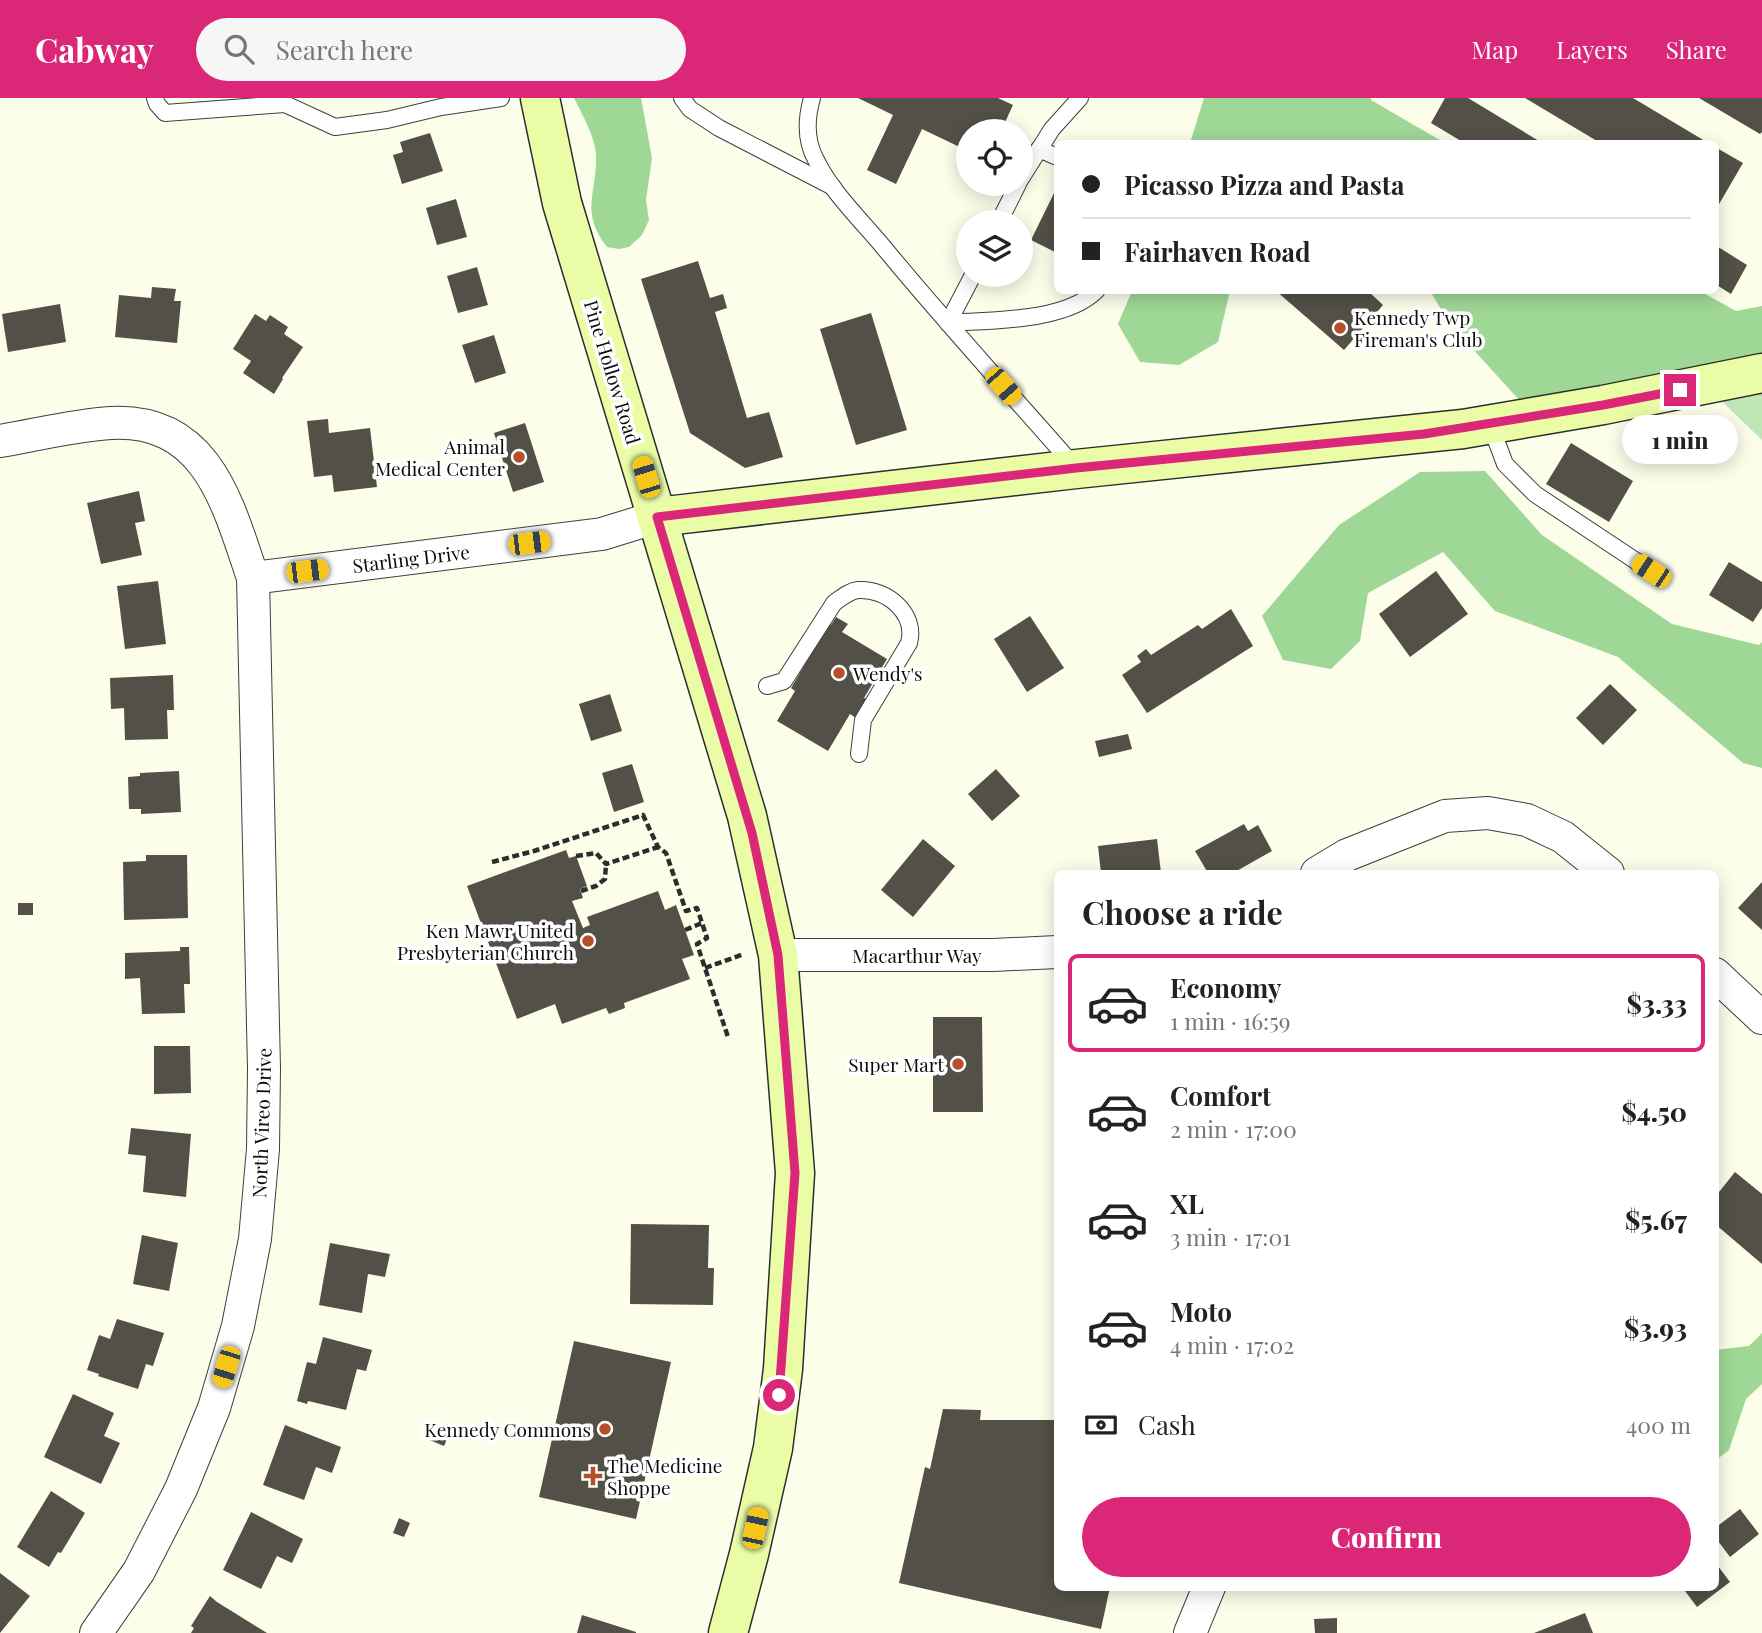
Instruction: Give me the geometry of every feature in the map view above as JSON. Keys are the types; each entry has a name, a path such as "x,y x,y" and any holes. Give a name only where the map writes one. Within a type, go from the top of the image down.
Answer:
{"street":[{"name":"Pine Hollow Road","path":"540,98 562,203 752,833 778,955 795,1173 783,1369 773,1448 728,1633"},
{"path":"657,517 1076,468 1424,434 1603,405 1762,374"},
{"path":"0,441 112,423 146,426 171,435 195,452 214,477 253,578"},
{"name":"Starling Drive","path":"253,578 602,534 657,517"},
{"name":"North Vireo Drive","path":"96,1633 139,1571 181,1489 214,1408 238,1326 256,1239 263,1149 264,1069 253,578"},
{"path":"1322,870 1347,855 1445,816 1488,813 1527,820 1563,837 1604,870"},
{"name":"Macarthur Way","path":"778,955 993,955 1054,952"},
{"path":"1719,978 1762,1018"},
{"path":"1190,1633 1207,1591"}],"lane":[{"path":"155,98 165,113 285,104 335,127 501,98"},
{"path":"682,98 690,110 719,128 835,188"},
{"path":"812,98 807,116 807,135 815,159 835,188 948,323 1076,468"},
{"path":"1033,159 1052,129 1080,98"},
{"path":"1039,149 1054,156"},
{"path":"948,323 967,287"},
{"path":"948,323 1042,315 1070,309 1091,294"},
{"path":"1490,424 1506,464 1535,494 1651,571"},
{"path":"767,686 785,681 841,597 858,590 868,591 897,603 906,615 911,633 909,643 863,720 859,754"}],"path":[{"path":"492,862 643,815 658,847 666,853 686,911 696,908 702,923 707,937 697,944 728,1037"},
{"path":"606,864 658,847"},
{"path":"576,856 596,853 606,864 605,879 596,886 581,891"},
{"path":"685,930 702,923"}],"green space":[{"path":"574,98 641,98 652,158 646,200 649,220 642,235 629,247 607,247 594,222 592,201 596,167 595,146"},
{"path":"1204,98 1371,98 1440,140 1191,140"},
{"path":"1131,294 1229,294 1218,342 1179,365 1140,362 1118,324"},
{"path":"1432,294 1705,294 1736,311 1762,306 1762,364 1530,412 1450,324"},
{"path":"1762,373 1762,440 1705,385"},
{"path":"1485,471 1542,535 1672,624 1759,645 1762,642 1762,768 1743,763 1618,657 1495,611 1443,552 1368,593 1360,641 1331,669 1283,660 1262,616 1339,525 1420,472"},
{"path":"1762,1333 1762,1384 1746,1399 1729,1450 1719,1458 1719,1350 1749,1346"}],"building":[{"path":"858,98 998,98 1013,105 1007,119 956,119 956,145 922,129 896,184 867,170 893,115"},
{"path":"1445,98 1468,98 1537,140 1459,140 1431,123"},
{"path":"1525,98 1633,98 1703,140 1595,140"},
{"path":"1699,98 1762,98 1762,132 1760,134"},
{"path":"430,133 443,171 402,184 393,155 403,152 400,142"},
{"path":"1719,149 1743,163 1719,204"},
{"path":"1054,193 1054,252 1033,241 1033,236"},
{"path":"456,199 467,237 437,245 426,208"},
{"path":"1719,248 1747,265 1731,294 1719,286"},
{"path":"698,261 710,298 723,294 727,308 715,312 747,418 769,412 783,457 745,468 690,433 641,279"},
{"path":"477,267 488,305 458,313 447,276"},
{"path":"152,287 176,289 174,301 181,301 177,343 115,337 119,295 151,298"},
{"name":"Kennedy Twp Fireman's Club","path":"1280,294 1371,294 1383,305 1344,350"},
{"path":"60,304 66,342 8,352 2,314"},
{"path":"871,313 907,430 856,445 820,329"},
{"path":"255,314 266,321 270,315 288,327 284,334 303,347 274,394 243,373 251,361 233,349"},
{"path":"494,335 506,373 475,383 462,345"},
{"path":"328,419 329,433 370,428 377,487 334,492 332,475 314,477 307,421"},
{"name":"Animal Medical Center","path":"525,423 544,482 513,492 494,433"},
{"path":"1571,443 1633,481 1609,522 1546,484"},
{"path":"139,491 145,521 135,523 142,555 101,564 87,503"},
{"path":"1729,562 1762,582 1762,608 1753,622 1709,595"},
{"path":"1436,571 1468,614 1410,657 1379,614"},
{"path":"158,581 166,644 125,649 117,586"},
{"path":"1231,609 1253,646 1147,713 1122,675 1141,662 1137,656 1146,649 1151,655 1198,625 1202,629"},
{"path":"1030,616 1064,668 1027,692 994,639"},
{"name":"Wendy's","path":"836,617 848,624 842,632 887,659 864,698 867,699 856,718 850,714 828,751 777,721 795,691 791,688 829,624 831,625"},
{"path":"173,675 174,710 167,710 168,739 125,740 124,708 111,709 110,678"},
{"path":"1610,684 1637,710 1603,745 1576,718"},
{"path":"610,694 622,731 591,741 579,704"},
{"path":"1128,734 1132,749 1099,757 1095,741"},
{"path":"632,764 644,802 614,812 602,773"},
{"path":"996,769 1020,796 992,821 968,794"},
{"path":"179,771 181,812 141,814 141,809 129,809 128,777 140,776 140,773"},
{"path":"1244,824 1248,831 1258,825 1272,851 1238,870 1206,870 1195,851"},
{"path":"923,839 955,866 913,917 881,890"},
{"path":"1157,839 1161,870 1101,870 1098,846"},
{"name":"Ken Mawr United Presbyterian Church","path":"566,850 569,858 576,856 587,886 580,889 583,898 572,901 583,928 590,925 587,917 658,891 665,910 676,905 694,955 682,959 690,979 624,1003 625,1008 609,1014 606,1008 562,1024 555,1004 517,1019 467,886"},
{"path":"146,855 187,855 188,918 124,920 123,862 146,861"},
{"path":"1762,882 1762,930 1738,908"},
{"path":"18,903 33,903 33,915 18,915"},
{"path":"180,947 189,947 190,984 184,984 185,1013 142,1014 140,978 125,979 125,953 180,951"},
{"name":"Super Mart","path":"933,1017 982,1017 983,1112 933,1112"},
{"path":"154,1046 190,1046 191,1093 154,1094"},
{"path":"131,1128 191,1134 186,1197 143,1192 146,1156 128,1154"},
{"path":"1735,1172 1762,1194 1762,1264 1719,1227 1719,1192"},
{"path":"631,1224 709,1225 708,1268 714,1268 713,1305 630,1304"},
{"path":"142,1235 178,1243 169,1291 133,1284"},
{"path":"330,1243 390,1254 385,1277 368,1274 362,1313 319,1305"},
{"path":"117,1319 164,1333 153,1366 146,1364 138,1389 87,1370 99,1335 110,1339"},
{"path":"323,1337 372,1350 366,1371 357,1369 346,1410 297,1401 307,1362 316,1364"},
{"name":"Kennedy Commons","path":"574,1341 671,1362 636,1519 539,1497"},
{"path":"73,1394 114,1413 104,1436 120,1443 101,1484 44,1457"},
{"path":"943,1409 981,1410 980,1420 1054,1420 1054,1591 1109,1591 1101,1629 899,1583 925,1467 930,1469"},
{"path":"285,1425 341,1447 332,1473 316,1467 304,1500 263,1485"},
{"path":"433,1425 450,1432 444,1446 427,1439"},
{"path":"51,1491 85,1513 61,1553 58,1552 49,1567 17,1547"},
{"path":"1740,1509 1759,1534 1730,1557 1719,1542 1719,1525"},
{"path":"251,1512 303,1539 292,1563 277,1556 261,1589 223,1570"},
{"path":"399,1518 410,1523 404,1537 393,1533"},
{"path":"1719,1567 1730,1582 1719,1590"},
{"path":"0,1573 30,1596 0,1633"},
{"path":"1685,1591 1718,1591 1697,1607"},
{"path":"210,1596 267,1633 191,1633 194,1628 191,1626"},
{"path":"1585,1613 1593,1633 1534,1633"},
{"path":"582,1615 636,1632 636,1633 577,1633"},
{"path":"1337,1618 1337,1633 1315,1633 1314,1619"}],"place":[{"name":"Kennedy Twp Fireman's Club","path":"1340,328"},
{"name":"Animal Medical Center","path":"519,457"},
{"name":"Wendy's","path":"839,673"},
{"name":"Ken Mawr United Presbyterian Church","path":"588,941"},
{"name":"Super Mart","path":"958,1064"},
{"name":"Kennedy Commons","path":"605,1429"},
{"name":"The Medicine Shoppe","path":"593,1476"}],"route":[{"path":"779,1395 783,1369 795,1173 778,955 752,833 657,517 1076,468 1424,434 1680,390"}]}
